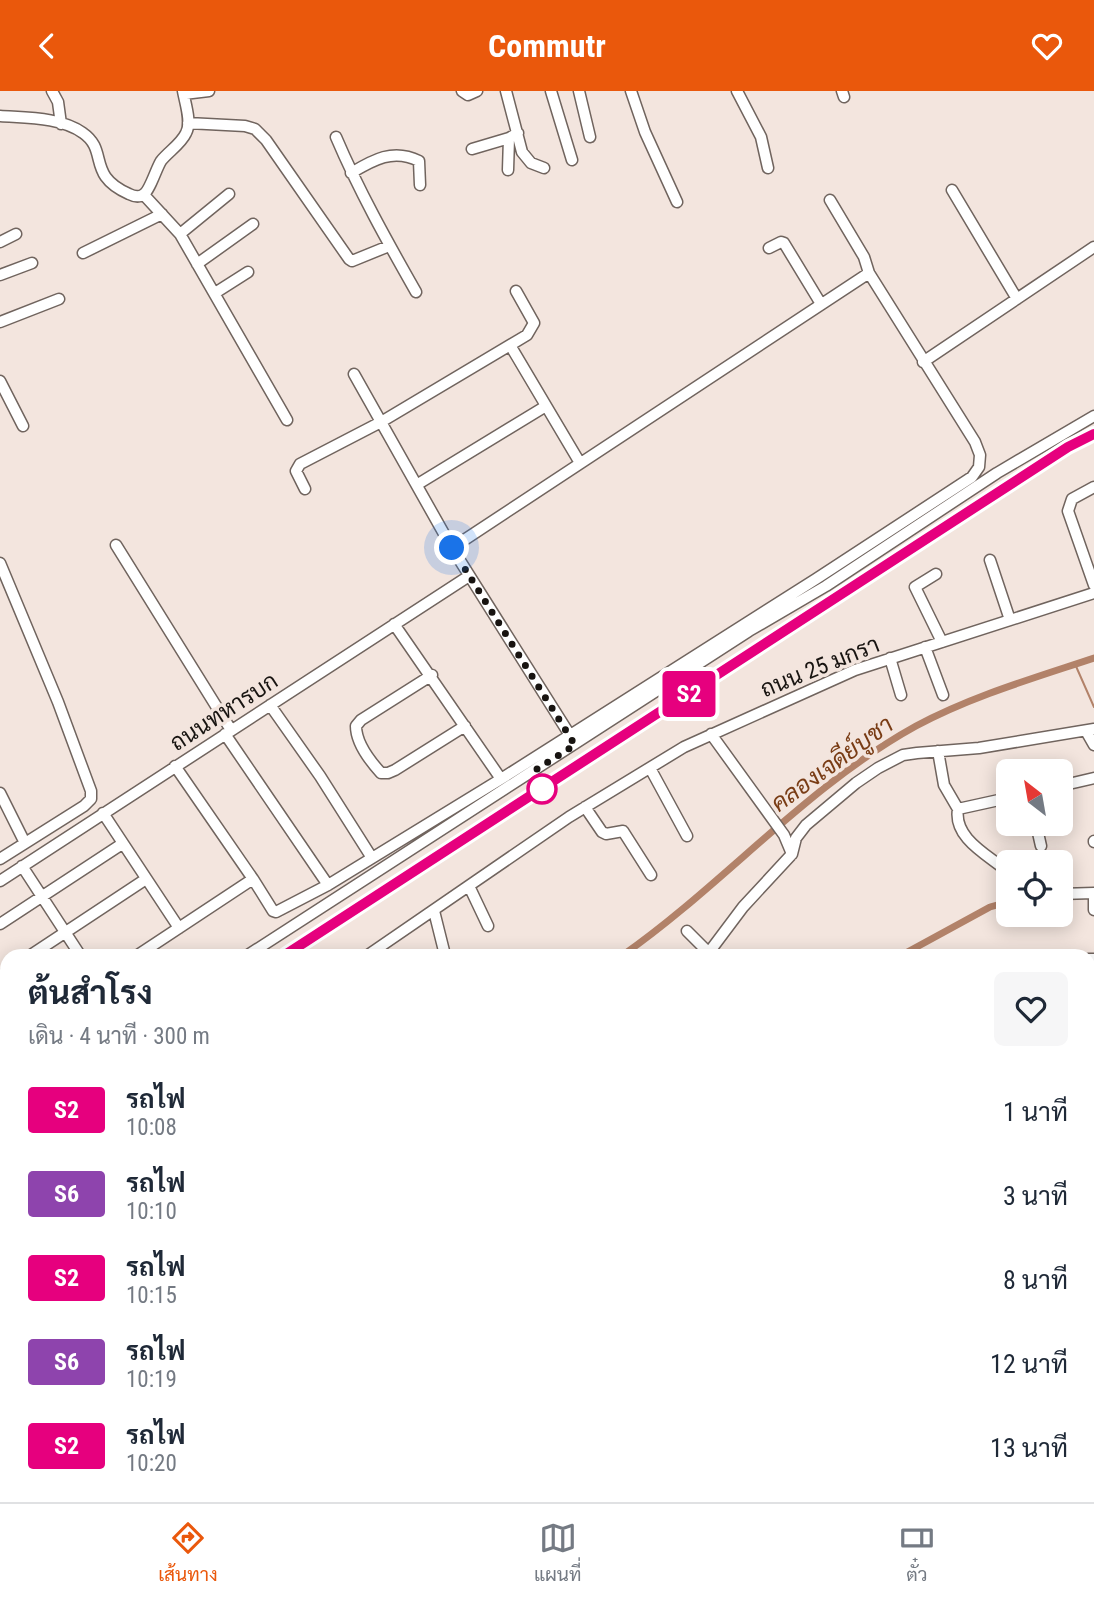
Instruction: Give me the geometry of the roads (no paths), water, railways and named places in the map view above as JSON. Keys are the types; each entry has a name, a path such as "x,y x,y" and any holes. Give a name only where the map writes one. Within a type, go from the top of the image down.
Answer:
{"street":[{"path":"52,91 58,102 61,124"},
{"path":"144,195 161,162 186,133 188,123 183,93 209,91"},
{"path":"462,91 468,95 477,91"},
{"path":"506,91 514,135 525,158 544,168"},
{"path":"551,91 572,160"},
{"path":"579,91 590,137"},
{"path":"631,91 645,132 677,202"},
{"path":"737,91 761,137 768,168"},
{"path":"0,116 61,124 82,132 91,141 105,179 134,196 144,195"},
{"path":"188,123 255,129 266,140 352,261 389,246"},
{"path":"472,149 514,135"},
{"path":"508,170 514,135"},
{"path":"336,137 351,173 416,292"},
{"path":"351,173 379,157 412,158 419,161 420,185"},
{"path":"952,190 1017,299"},
{"path":"180,234 229,194"},
{"path":"144,195 180,234 287,420"},
{"path":"175,766 276,912 328,885 501,779 972,477 979,467 980,455 975,442 869,273 864,257 830,200"},
{"path":"83,253 162,213"},
{"path":"197,264 253,223"},
{"path":"0,242 16,234"},
{"path":"769,248 784,243 821,304"},
{"path":"923,362 1094,247"},
{"path":"0,275 32,263"},
{"path":"215,293 248,272"},
{"path":"452,548 869,273"},
{"path":"305,489 296,471 300,464 381,422 527,335 534,323 516,291"},
{"path":"0,322 59,299"},
{"path":"510,345 580,463"},
{"path":"354,375 452,548 575,745"},
{"path":"0,381 23,426"},
{"path":"418,484 546,406"},
{"path":"257,949 748,631 826,586 997,473 1094,416"},
{"path":"1094,487 1072,499 1068,512 1094,585"},
{"path":"116,545 228,732 328,885"},
{"path":"990,560 1010,620"},
{"path":"0,563 91,791 91,799 85,806 0,859"},
{"path":"936,574 915,587 942,642"},
{"name":"ถนนทหารบก","path":"0,881 469,576"},
{"name":"ถนน 25 มกรา","path":"386,949 434,911 585,807 711,734 835,678 1094,593"},
{"path":"394,624 432,675 501,779"},
{"path":"925,647 943,695"},
{"path":"890,659 901,695"},
{"path":"432,675 361,720 356,726 358,740 376,768 381,773 395,770 466,726"},
{"path":"270,705 320,776 372,858"},
{"path":"712,949 743,907 792,854 796,838 806,825 878,768 904,755 979,748 1090,730 1094,745"},
{"path":"711,734 784,835 792,854"},
{"path":"938,751 944,785 958,809 957,820 965,835 981,853 996,864"},
{"path":"650,768 687,836"},
{"path":"1073,783 1094,778"},
{"path":"0,793 25,843"},
{"path":"958,809 996,801"},
{"path":"585,807 602,832 606,834 623,831 651,875"},
{"path":"103,813 179,928"},
{"path":"1039,837 1041,846"},
{"path":"0,924 122,844"},
{"path":"22,866 76,949"},
{"path":"40,949 146,879"},
{"path":"147,949 253,879"},
{"path":"470,886 488,926"},
{"path":"1073,894 1094,893"},
{"path":"1094,900 1094,910"},
{"path":"434,911 444,949"},
{"path":"687,931 703,949"}],"waterway":[{"name":"คลองเจดีย์บูชา","path":"631,949 696,898 802,806 876,750 937,715 1004,688 1094,658"},
{"path":"1075,664 1094,707"},
{"path":"913,949 996,905"}],"railway":[{"path":"294,949 1068,448 1094,434"}],"train":[{"name":"S2","path":"294,949 1068,447 1094,434"}]}
